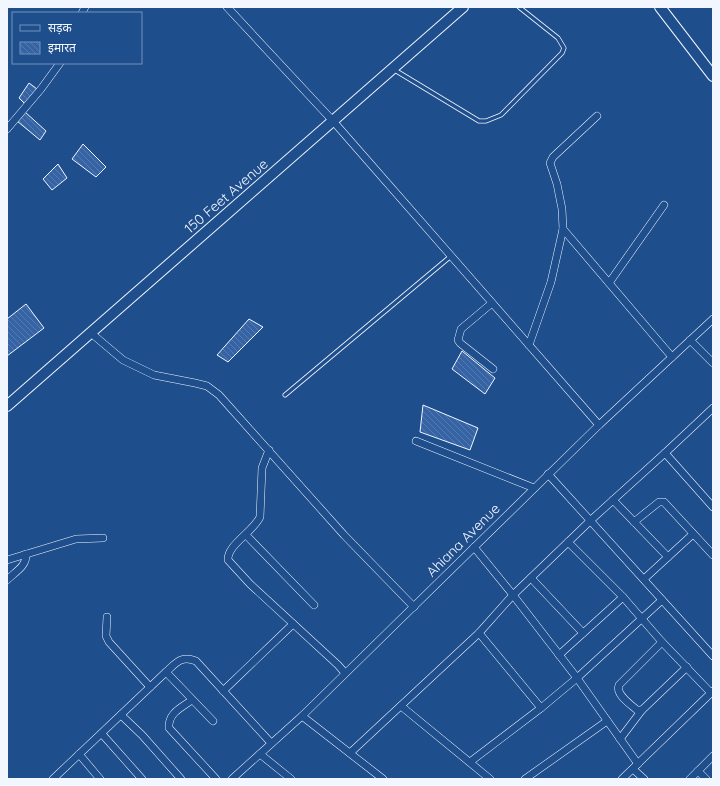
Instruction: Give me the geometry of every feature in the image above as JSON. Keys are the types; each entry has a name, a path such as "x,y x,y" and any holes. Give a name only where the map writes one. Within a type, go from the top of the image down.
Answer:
{"street":[{"path":"227,7 333,121 599,425"},
{"name":"150 Feet Avenue","path":"7,406 463,7"},
{"path":"660,7 713,76"},
{"path":"7,129 41,89 59,64"},
{"path":"529,345 551,282 563,229 562,209 557,184 550,163 553,157 597,116"},
{"path":"609,283 664,205"},
{"path":"563,229 672,357"},
{"path":"492,303 462,329 458,340 493,369"},
{"name":"Ahiana Avenue","path":"232,779 302,716 548,474 713,319"},
{"path":"91,333 123,360 154,375 207,386 219,395 344,536 414,607"},
{"path":"690,340 713,363"},
{"path":"350,753 479,633 513,595 591,520 713,408"},
{"path":"416,441 534,488"},
{"path":"269,450 262,468 260,517 257,524 230,550 228,560 250,584 345,673"},
{"path":"665,453 713,507"},
{"path":"548,474 662,600 712,652"},
{"path":"614,500 668,557"},
{"path":"634,522 659,502 663,501 713,555"},
{"path":"644,580 693,534"},
{"path":"246,535 314,605"},
{"path":"7,560 76,539 103,538"},
{"path":"568,542 623,597 643,618 662,642 712,692 622,779"},
{"path":"474,547 513,595 576,678 620,739 644,779"},
{"path":"7,580 24,565 26,562 26,554"},
{"path":"531,578 583,633"},
{"path":"559,655 623,597"},
{"path":"470,762 542,708 662,600"},
{"path":"108,617 106,636 109,642 150,687"},
{"path":"223,691 293,624"},
{"path":"479,633 542,708"},
{"path":"642,710 637,710 619,692 619,684 662,642"},
{"path":"53,779 166,672 179,661 188,658 196,661 271,743"},
{"path":"620,739 642,710 687,668"},
{"path":"166,672 213,721"},
{"path":"192,700 171,715 168,721 169,728 216,779"},
{"path":"401,706 490,779"},
{"path":"121,715 142,735 181,779"},
{"path":"302,716 383,779"},
{"path":"525,779 607,721"},
{"path":"102,734 142,779"},
{"path":"79,754 100,779"},
{"path":"260,754 291,779"},
{"path":"690,779 713,756"},
{"path":"698,771 706,779"}],"lane":[{"path":"392,68 479,121 486,121 500,115 562,53 564,48 558,38 519,7"},
{"path":"285,395 450,256"}],"building":[{"path":"29,83 37,89 25,104 19,98"},
{"path":"25,112 46,131 40,140 17,121"},
{"path":"83,144 106,167 96,177 72,159"},
{"path":"58,164 67,178 52,190 43,179"},
{"path":"26,304 44,328 7,356 7,319"},
{"path":"249,319 263,327 228,362 217,355"},
{"path":"462,351 495,378 485,394 452,369"},
{"path":"423,405 478,428 470,450 420,432"}]}
